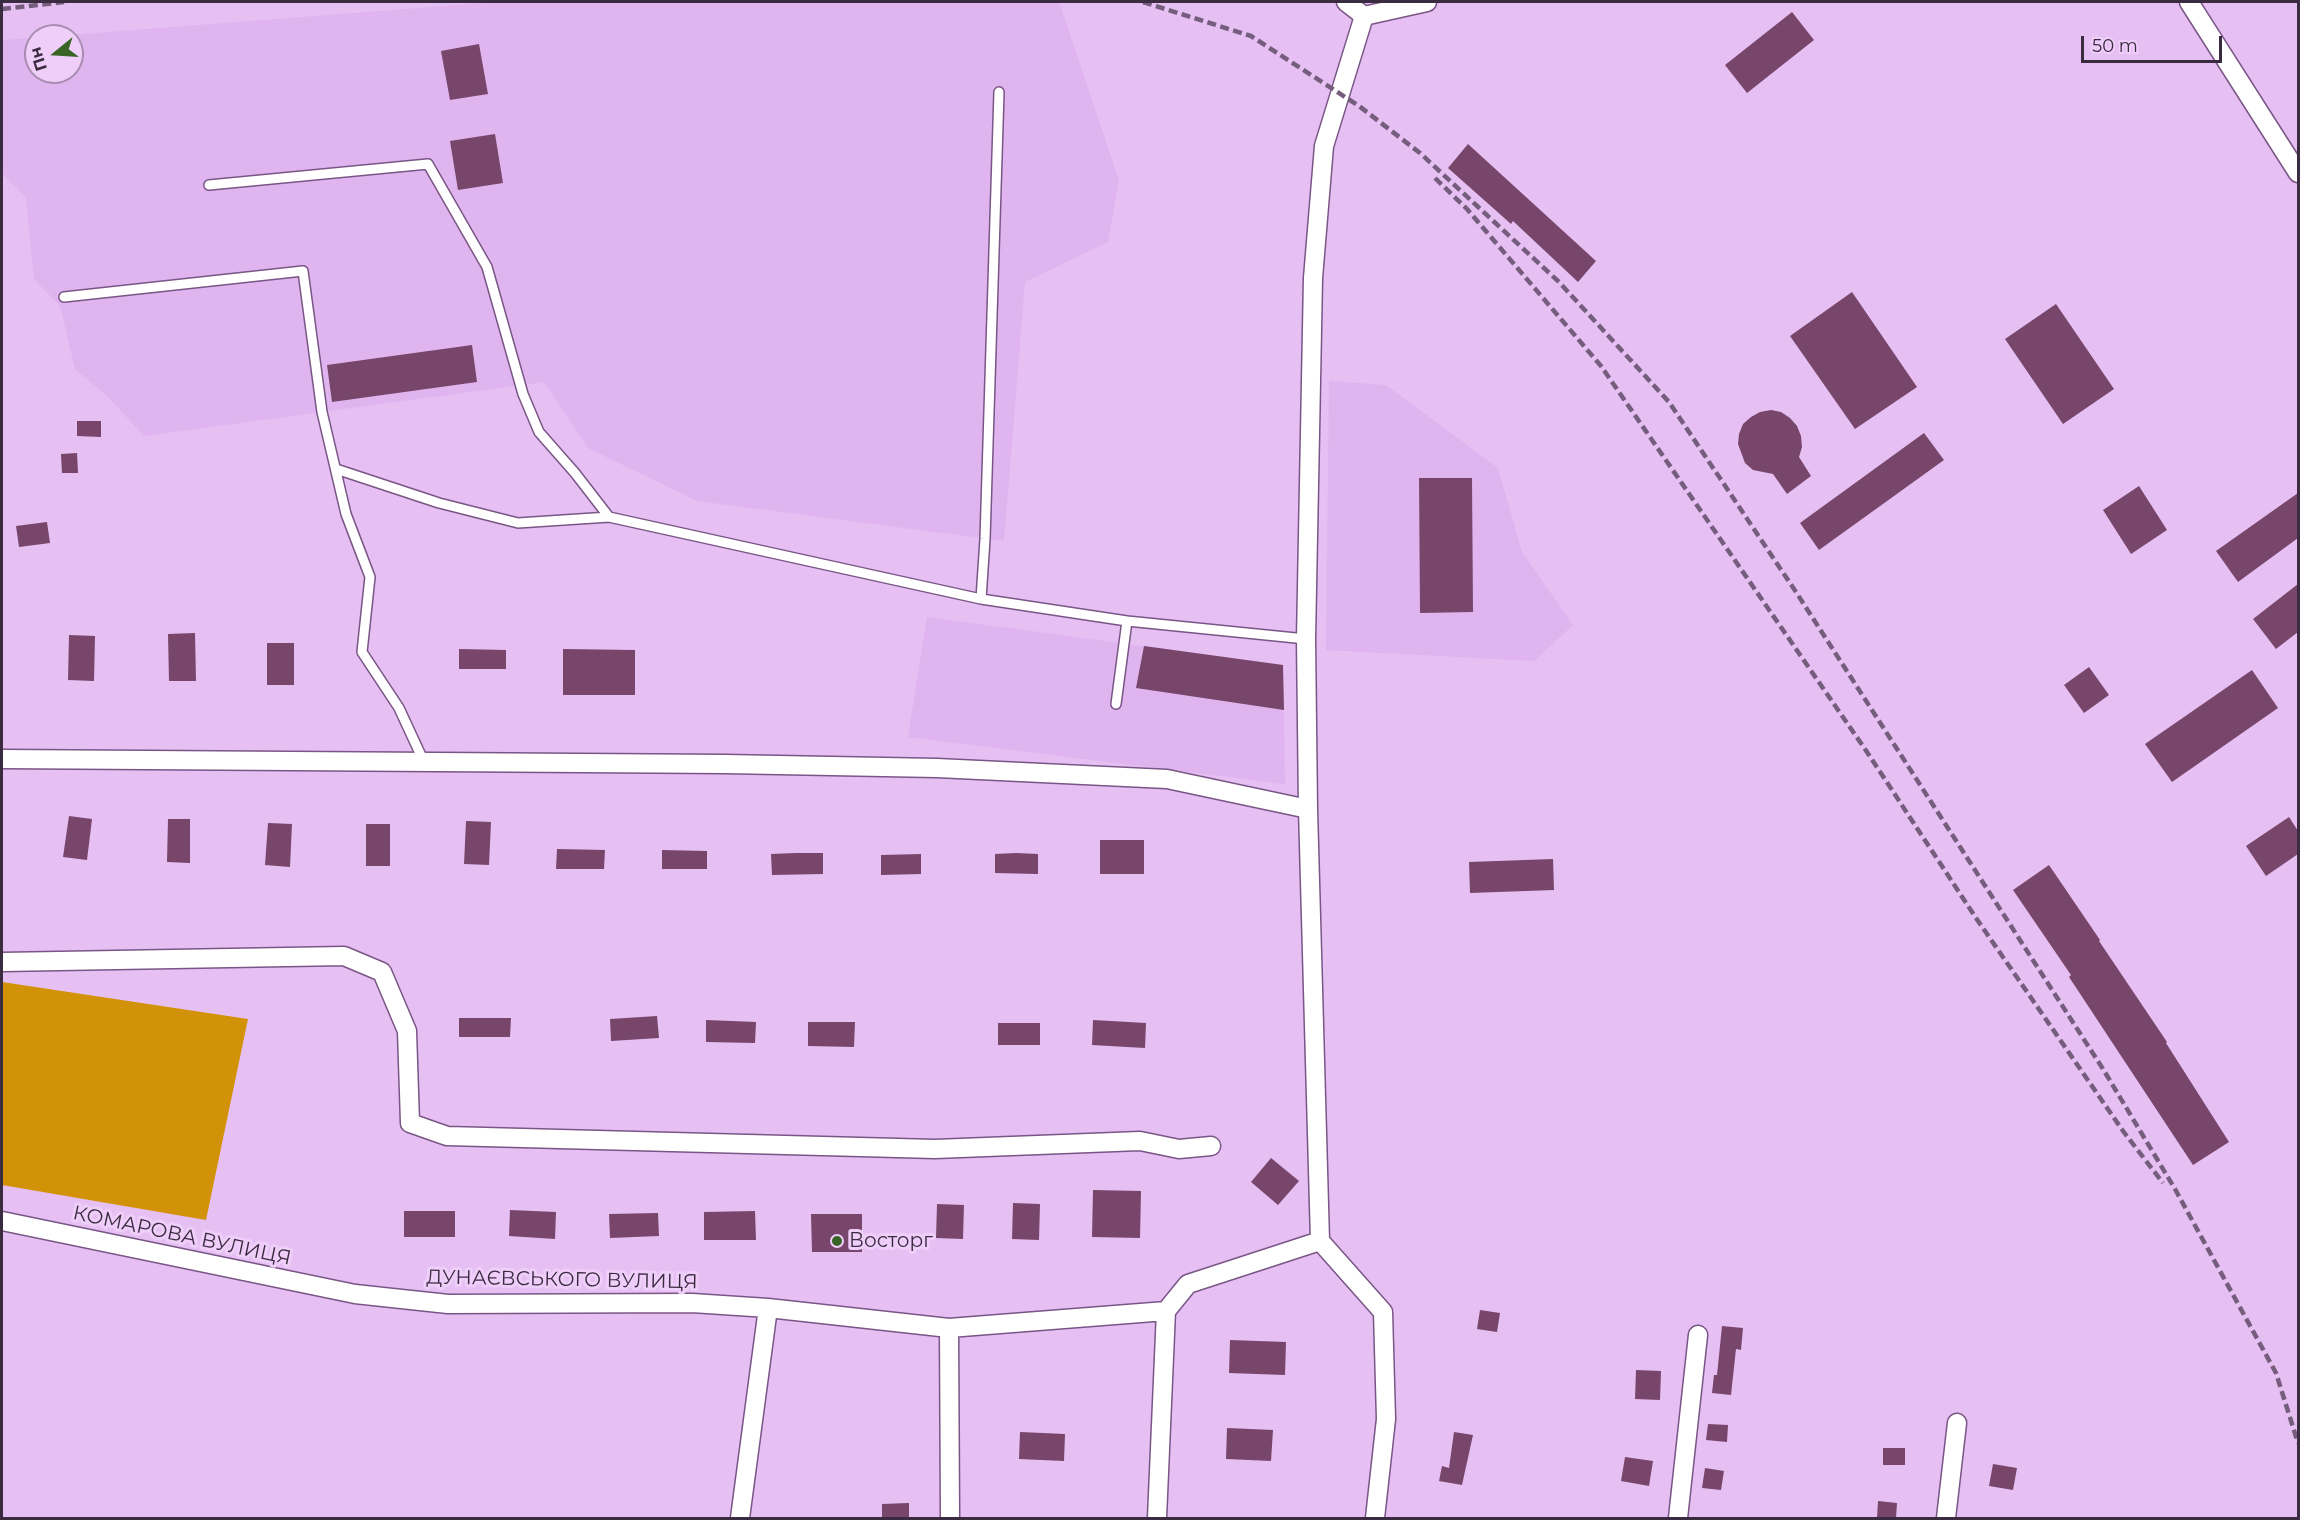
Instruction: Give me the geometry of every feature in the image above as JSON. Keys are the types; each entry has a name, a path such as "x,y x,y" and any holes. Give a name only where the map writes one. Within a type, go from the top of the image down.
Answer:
{"street":[{"path":"1346,2 1364,16"},
{"path":"1364,16 1427,2"},
{"path":"2189,2 2298,174"},
{"path":"1364,16 1324,146 1313,278 1306,639 1308,808 1320,1241 1383,1312 1386,1419 1375,1518"},
{"path":"2,759 725,764 925,768 1167,779 1308,808"},
{"path":"2,962 344,956 382,972 407,1031 410,1123 447,1136 935,1149 1140,1141 1179,1149 1210,1146"},
{"name":"КОМАРОВА ВУЛИЦЯ","path":"2,1221 355,1294"},
{"path":"1156,1518 1166,1311 1188,1284 1320,1241"},
{"name":"ДУНАЄВСЬКОГО ВУЛИЦЯ","path":"355,1294 448,1304 692,1303 768,1308 948,1328 1166,1311"},
{"path":"740,1518 768,1308"},
{"path":"948,1328 950,1518"},
{"path":"1678,1518 1698,1335"},
{"path":"1946,1518 1957,1424"}],"lane":[{"path":"981,599 985,539 999,92"},
{"path":"209,185 428,164 487,267 523,394 539,432 609,517"},
{"path":"64,297 303,271 322,412 346,514 370,577 362,652 399,708 424,762"},
{"path":"336,469 439,503 518,523 609,517 981,599 1127,621 1306,639"},
{"path":"1116,704 1127,621"}],"shaded area":[{"path":"496,2 1059,2 1119,180 1108,242 1025,282 1004,541 697,501 588,448 544,382 144,436 108,397 75,369 60,306 34,279 26,197 2,174 2,40 24,39 24,84 84,84 84,34"},
{"path":"1329,381 1386,385 1498,468 1522,552 1573,625 1534,661 1326,650"},
{"path":"927,617 1283,665 1285,784 908,737"},
{"path":"2,982 248,1019 206,1220 2,1185"}],"building":[{"path":"1792,12 1814,40 1747,93 1725,65"},
{"path":"479,44 488,94 450,100 441,51"},
{"path":"495,134 503,183 458,190 450,141"},
{"path":"1468,144 1596,261 1578,282 1513,221 1511,224 1448,168"},
{"path":"1852,292 1917,387 1855,429 1790,336"},
{"path":"2056,304 2114,389 2063,424 2005,339"},
{"path":"472,345 477,382 332,402 327,365"},
{"path":"1771,410 1781,412 1797,426 1802,447 1799,457 1811,476 1787,494 1773,474 1753,470 1745,463 1738,444 1743,424 1760,412"},
{"path":"77,421 101,421 101,437 77,436"},
{"path":"1924,433 1944,460 1819,550 1800,523"},
{"path":"77,453 78,473 62,473 61,454"},
{"path":"1419,478 1472,478 1473,612 1420,613"},
{"path":"2139,486 2167,530 2131,554 2103,510"},
{"path":"2298,493 2298,538 2238,582 2216,551"},
{"path":"47,522 50,543 19,547 16,526"},
{"path":"2298,584 2298,632 2276,649 2253,619"},
{"path":"195,633 196,681 169,681 168,634"},
{"path":"69,635 95,636 94,681 68,680"},
{"path":"267,643 294,643 294,685 267,685"},
{"path":"1144,646 1283,665 1284,710 1136,688"},
{"path":"459,649 506,650 506,669 459,669"},
{"path":"563,649 635,650 635,695 563,695"},
{"path":"2089,667 2109,695 2084,713 2064,685"},
{"path":"2252,670 2278,708 2172,782 2145,744"},
{"path":"69,816 92,819 87,860 63,857"},
{"path":"2289,817 2298,831 2298,854 2266,876 2246,846"},
{"path":"168,819 190,819 190,863 167,862"},
{"path":"466,821 491,822 489,865 464,864"},
{"path":"268,823 292,824 290,867 265,865"},
{"path":"366,824 390,824 390,866 366,866"},
{"path":"1100,840 1144,840 1144,874 1100,874"},
{"path":"557,849 605,850 604,869 556,869"},
{"path":"662,850 707,851 707,869 662,869"},
{"path":"823,853 823,874 772,875 771,854"},
{"path":"921,854 921,874 881,875 881,855"},
{"path":"995,854 1038,854 1038,874 995,873"},
{"path":"1553,859 1554,890 1470,893 1469,862"},
{"path":"2049,865 2167,1042 2229,1142 2193,1165 2069,977 2071,975 2013,890"},
{"path":"657,1016 659,1038 611,1041 610,1019"},
{"path":"459,1018 511,1018 510,1037 459,1037"},
{"path":"706,1020 756,1022 755,1043 706,1042"},
{"path":"1093,1020 1146,1023 1145,1048 1092,1045"},
{"path":"808,1022 855,1022 854,1047 808,1046"},
{"path":"998,1023 1040,1023 1040,1045 998,1045"},
{"path":"1271,1158 1299,1181 1278,1205 1251,1182"},
{"path":"1093,1190 1141,1191 1140,1238 1092,1237"},
{"path":"1013,1203 1040,1204 1039,1240 1012,1239"},
{"path":"937,1204 964,1205 963,1239 936,1238"},
{"path":"510,1210 556,1212 555,1239 509,1236"},
{"path":"404,1211 455,1211 455,1237 404,1237"},
{"path":"755,1211 756,1240 704,1240 704,1212"},
{"path":"658,1213 659,1236 610,1238 609,1214"},
{"name":"Восторг","path":"811,1214 862,1214 862,1252 812,1252"},
{"path":"1480,1310 1500,1313 1497,1332 1477,1329"},
{"path":"1722,1326 1743,1328 1741,1350 1736,1349 1731,1395 1712,1393 1714,1375 1717,1375"},
{"path":"1230,1340 1286,1342 1285,1375 1229,1373"},
{"path":"1636,1370 1661,1371 1660,1400 1635,1399"},
{"path":"1708,1424 1728,1425 1727,1442 1706,1440"},
{"path":"1227,1428 1273,1430 1271,1461 1226,1459"},
{"path":"1020,1432 1065,1434 1064,1461 1019,1459"},
{"path":"1454,1432 1473,1435 1462,1485 1439,1481 1442,1466 1449,1468"},
{"path":"1883,1448 1905,1448 1905,1465 1883,1465"},
{"path":"1625,1457 1653,1461 1649,1486 1621,1481"},
{"path":"1993,1464 2017,1468 2013,1490 1989,1486"},
{"path":"1705,1468 1724,1471 1721,1490 1702,1488"},
{"path":"1878,1501 1897,1503 1896,1518 1877,1518"},
{"path":"909,1503 909,1518 882,1518 882,1504"}],"railway":[{"path":"2,9 64,2"},
{"path":"1143,2 1251,36 1359,106 1420,153 1559,282 1669,402 1796,592 2103,1069 2175,1189 2276,1373 2298,1443"},
{"path":"1435,178 1467,209 1601,366 1867,752 1976,918 2123,1131 2163,1183"}],"place":[{"name":"Восторг","path":"837,1241"}]}
